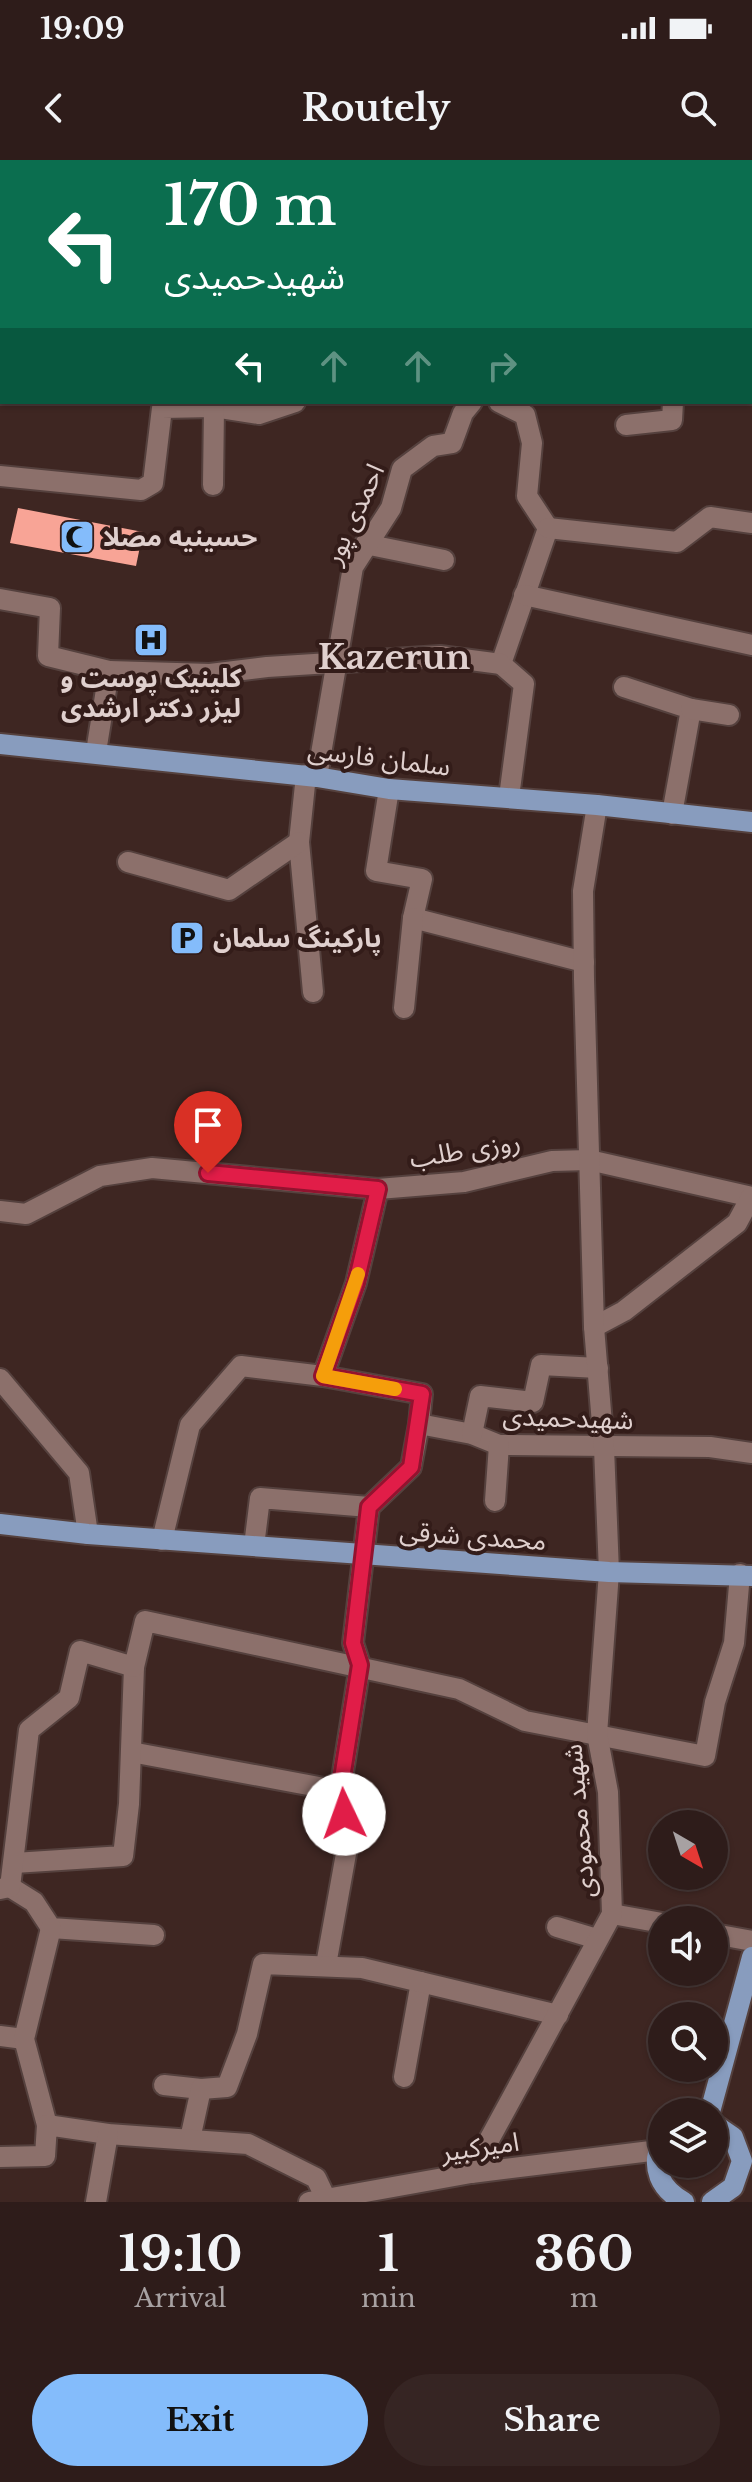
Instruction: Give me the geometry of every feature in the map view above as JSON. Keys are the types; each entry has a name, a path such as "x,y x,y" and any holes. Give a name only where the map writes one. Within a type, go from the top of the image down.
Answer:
{"main road":[{"name":"سلمان فارسی","path":"0,744 311,776 389,789 509,797 752,822"},
{"name":"محمدی شرقی","path":"0,1524 162,1540 609,1572 746,1575"},
{"path":"714,2098 752,1957"},
{"path":"712,2202 733,2187 747,2162 728,2134"},
{"path":"660,2178 673,2196 684,2202"}],"street":[{"path":"0,476 141,490 153,483 162,405 214,407 259,414 289,404"},
{"name":"احمدی پور","path":"313,992 299,842 353,567 391,508 402,469 433,446 452,443 463,413 470,404"},
{"path":"503,404 525,415 532,443 527,496 548,528"},
{"path":"626,425 672,420 673,404"},
{"path":"213,485 214,407"},
{"path":"548,528 677,542 710,517 752,523"},
{"path":"501,664 548,528"},
{"path":"365,544 444,560"},
{"path":"524,595 752,645"},
{"path":"0,599 50,608 48,656 109,671 210,674 440,656 501,664 524,684 509,797"},
{"path":"96,752 109,671"},
{"path":"624,687 691,709 729,715"},
{"path":"672,814 691,709"},
{"path":"389,789 376,871 422,879 413,918 404,1008"},
{"name":"شهید محمودی","path":"471,2173 612,1914 608,1792 597,1734 609,1572 604,1448 594,1327 583,891 597,805"},
{"path":"128,862 229,890 299,842"},
{"path":"413,918 584,962"},
{"name":"روزی طلب","path":"0,1211 26,1214 100,1176 152,1168 378,1189 464,1182 552,1161 589,1160 751,1197"},
{"path":"323,1376 356,1283 378,1189"},
{"path":"594,1327 624,1311 737,1223 751,1197"},
{"path":"472,1434 480,1396 533,1402 541,1365 598,1368"},
{"path":"162,1540 190,1425 241,1366 323,1376 422,1394 411,1467 369,1507 366,1554 353,1643 360,1665 340,1791 349,1837 326,1965"},
{"path":"0,1379 79,1473 88,1534"},
{"name":"شهیدحمیدی","path":"419,1424 472,1434 499,1445 710,1447 752,1453"},
{"path":"495,1501 499,1445"},
{"path":"254,1546 260,1498 369,1507"},
{"path":"14,1863 123,1856 134,1667 145,1621 360,1665 459,1689 525,1721 705,1756 715,1702 734,1643 746,1575"},
{"path":"0,2157 45,2156 47,2125 24,2039 51,1928 34,1902 5,1888 14,1863 29,1730 69,1698 80,1651 134,1667"},
{"path":"131,1752 340,1791"},
{"path":"612,1914 648,1920"},
{"path":"557,1927 597,1939"},
{"path":"51,1928 154,1935"},
{"path":"728,1937 752,1941"},
{"path":"164,2085 201,2089 227,2087 247,2034 263,1964 362,1968 558,2015"},
{"path":"404,2077 421,1982"},
{"path":"0,2036 24,2039"},
{"path":"190,2139 201,2089"},
{"path":"47,2125 108,2134 248,2144 316,2178 317,2200"},
{"path":"96,2202 108,2134"},
{"name":"امیرکبیر","path":"317,2200 471,2173 648,2148"}],"building":[{"name":"حسینیه مصلا","path":"18,508 143,532 136,566 10,543"}],"slow traffic":[{"path":"358,1274 323,1376 395,1389"}],"place":[{"name":"حسینیه مصلا","path":"77,537"},
{"name":"کلینیک پوست و لیزر دکتر ارشدی","path":"151,640"},
{"name":"پارکینگ سلمان","path":"187,938"}],"district":[{"name":"Kazerun","path":"394,657"}],"route":[{"path":"208,1173 378,1189 356,1283 341,1317 323,1376 422,1394 411,1467 369,1507 366,1554 353,1643 360,1665 340,1791 344,1814"}]}
